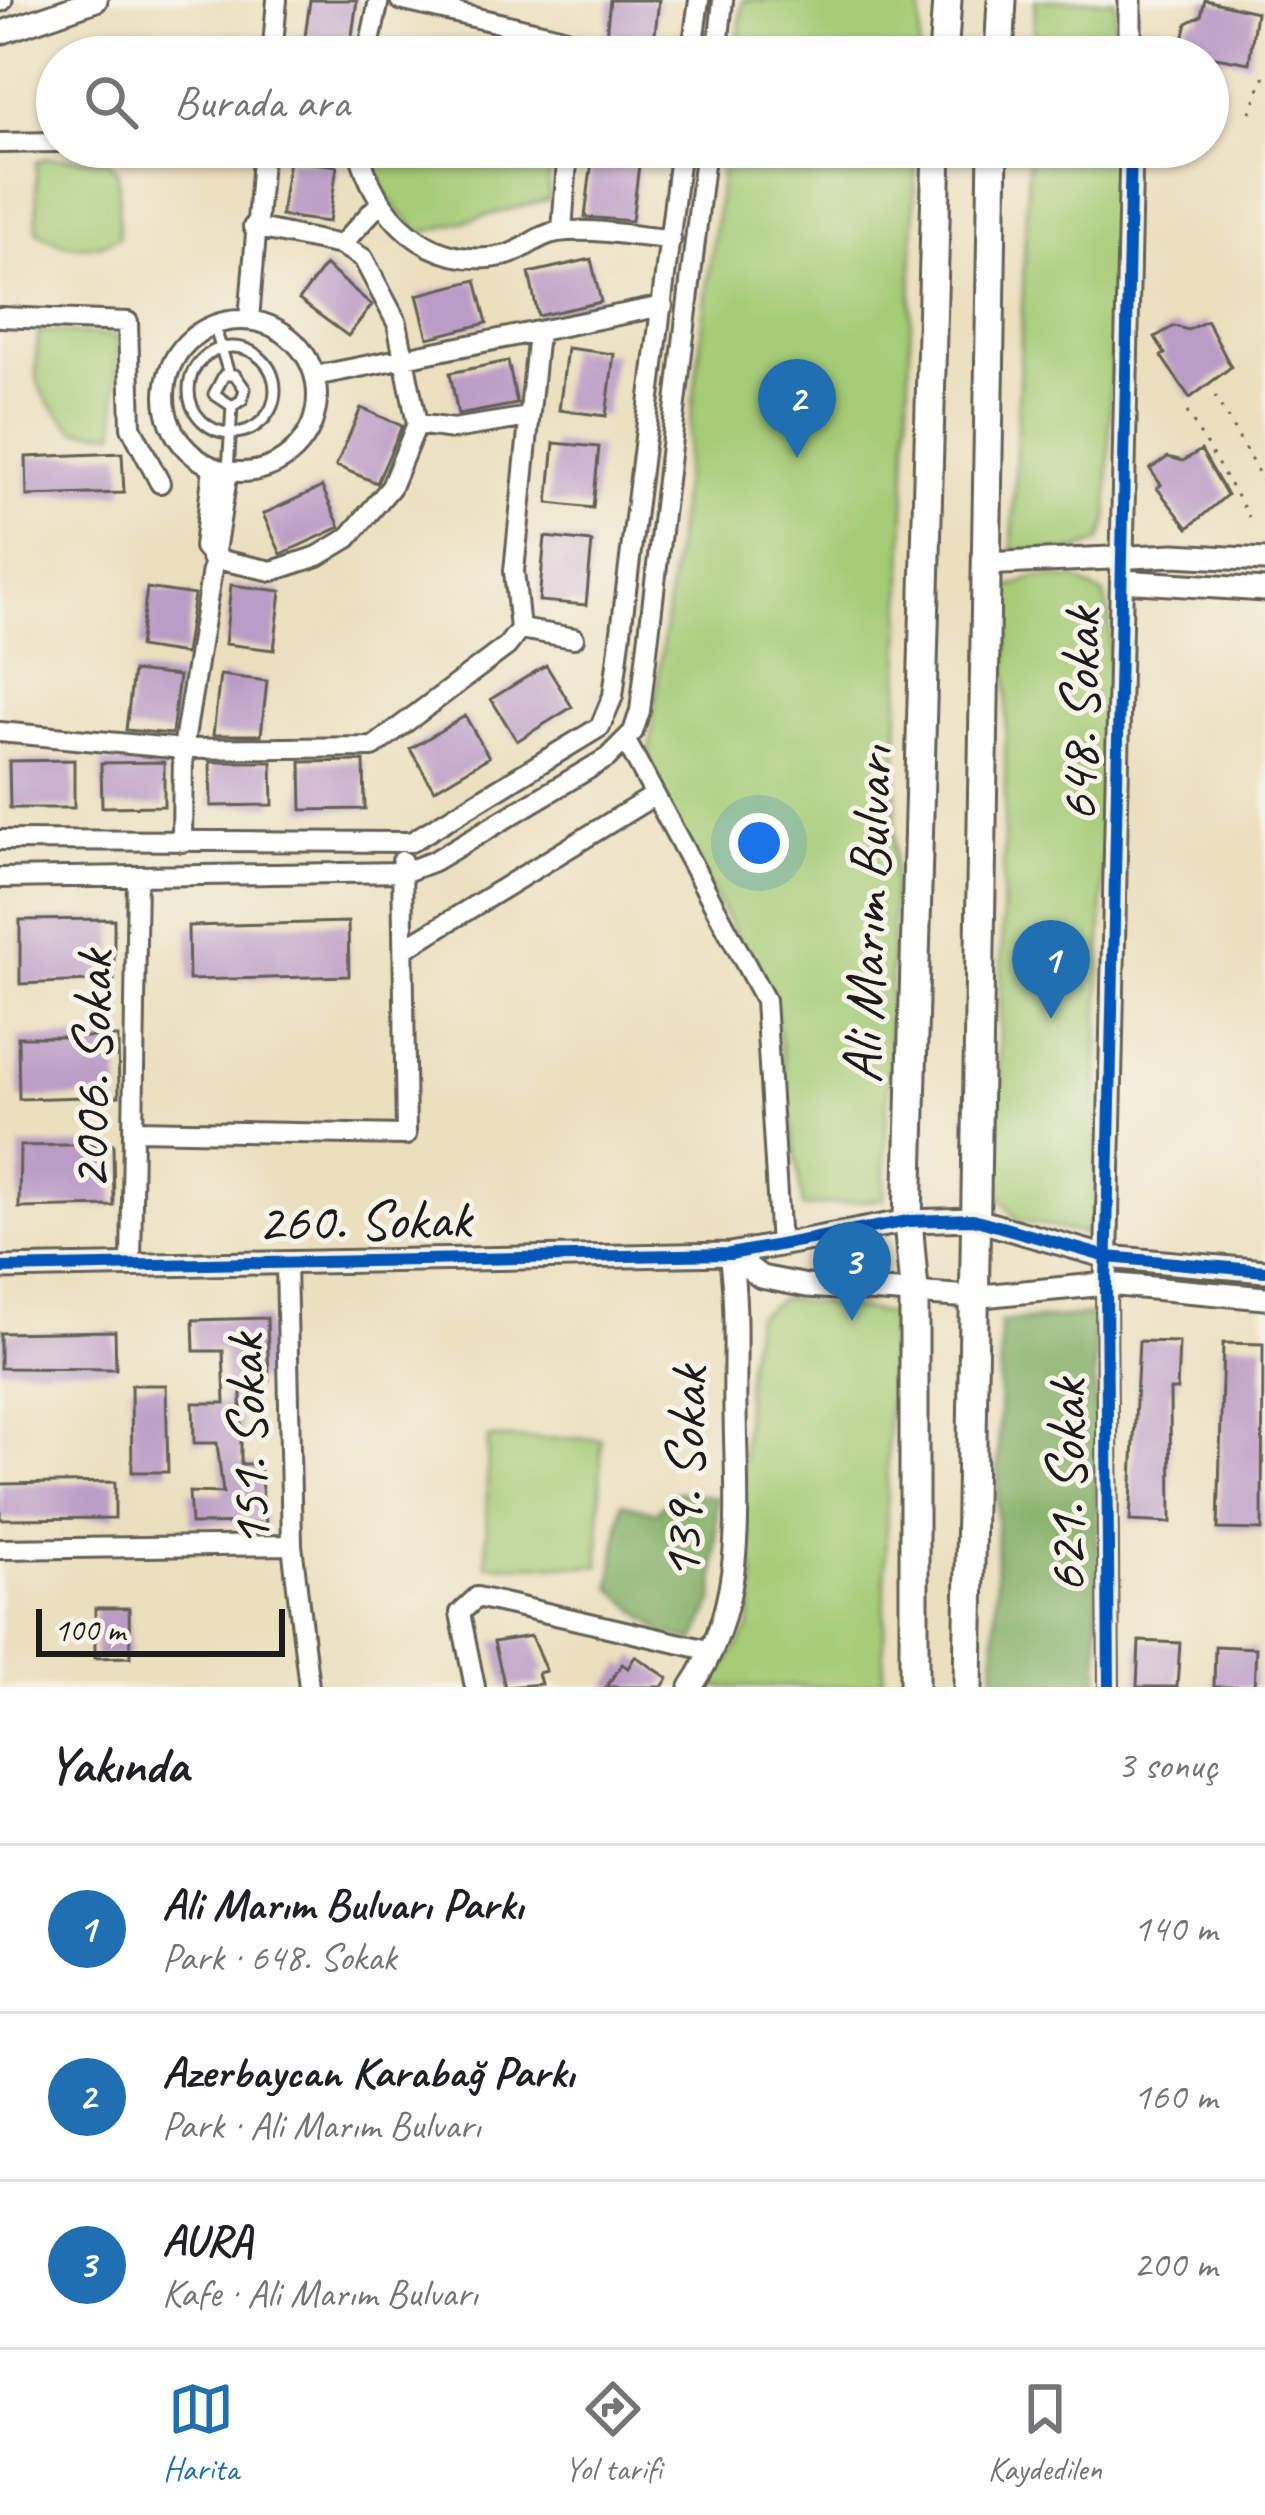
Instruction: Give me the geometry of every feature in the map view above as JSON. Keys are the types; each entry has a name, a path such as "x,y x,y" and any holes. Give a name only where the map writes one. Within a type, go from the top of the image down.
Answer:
{"main road":[{"path":"944,36 947,0"},
{"path":"1000,36 1002,0"},
{"name":"Ali Marım Bulvarı","path":"914,1687 914,1290 908,1221 936,168"},
{"name":"Ali Marım Bulvarı","path":"968,1687 993,168"}],"street":[{"path":"0,33 97,0"},
{"path":"274,36 277,0"},
{"path":"371,36 379,0"},
{"path":"400,0 555,36"},
{"path":"694,36 699,0"},
{"path":"720,36 724,0"},
{"path":"1130,0 1130,36"},
{"path":"0,143 36,142"},
{"path":"249,320 260,168"},
{"path":"366,168 380,203 412,240 457,253 490,258 514,254 562,231 670,239"},
{"path":"562,231 566,168"},
{"path":"0,840 401,844 430,835 567,750 606,719 678,168"},
{"path":"0,878 403,872 434,861 626,741 640,711 704,168"},
{"name":"648. Sokak","path":"1106,1284 1130,168"},
{"path":"341,245 380,203"},
{"path":"211,556 272,571 318,556 348,538 391,487 417,424 408,358 377,279 363,258 341,245 253,227"},
{"path":"315,376 663,307"},
{"path":"0,316 128,322 131,428 160,483"},
{"path":"249,320 284,332 308,359 315,376 314,418 291,454 252,472 220,469 177,438 164,397 175,356 214,325 249,320"},
{"path":"0,732 183,749 373,747 507,646 520,629 514,571 538,332"},
{"path":"417,424 453,429 529,417"},
{"path":"182,842 183,749 211,556 218,547 220,469"},
{"path":"984,563 1121,556 1265,560"},
{"path":"1122,581 1265,590"},
{"path":"520,629 574,638"},
{"path":"626,741 765,1000 780,1245"},
{"path":"404,949 655,795"},
{"path":"135,1130 406,1135 401,844"},
{"name":"2006. Sokak","path":"131,1265 137,877"},
{"name":"260. Sokak","path":"0,1268 730,1254 908,1221 973,1219 1107,1257 1265,1270"},
{"path":"730,1254 761,1277 784,1282 972,1297 1106,1284 1265,1298"},
{"name":"139. Sokak","path":"691,1687 712,1651 727,1610 740,1523 735,1474 737,1299 730,1254"},
{"name":"151. Sokak","path":"286,1262 292,1545 309,1687"},
{"name":"621. Sokak","path":"1106,1284 1109,1687"},
{"path":"0,1549 292,1545"},
{"path":"475,1687 460,1613 477,1597 712,1651"}],"lane":[{"path":"214,325 229,374 240,379 245,389 242,400 232,406 220,404 214,394 215,383 229,374"},
{"path":"221,348 258,355 275,388 265,417 230,433 203,422 189,392 195,368 221,348"},
{"path":"220,469 232,406"}],"path":[{"path":"1250,112 1265,75"},
{"path":"1215,396 1265,485"},
{"path":"1187,412 1249,517"}],"green space":[{"path":"743,0 921,0 920,36 739,36"},
{"path":"1035,0 1115,0 1115,36 1034,36"},
{"path":"36,168 115,168 118,172 119,237 77,246 37,231"},
{"path":"374,168 548,168 549,199 420,233 380,184"},
{"path":"722,168 915,168 884,1199 803,1207 775,1009 647,770"},
{"path":"1028,168 1115,168 1108,522 1100,541 1075,551 1012,551"},
{"path":"39,331 117,336 116,432 76,431 45,397 37,377"},
{"path":"1036,577 1075,579 1104,595 1110,619 1094,1214 1085,1234 1017,1220 997,1191 1009,588"},
{"path":"782,1298 890,1314 883,1687 711,1687 749,1629 755,1575 740,1523 747,1366 756,1316"},
{"path":"1094,1315 1099,1687 994,1687 1001,1322"},
{"path":"488,1438 601,1439 599,1566 486,1565"},
{"path":"677,1492 717,1497 714,1599 695,1641 663,1633 611,1588 622,1503 656,1512"}],"building":[{"path":"310,0 357,0 352,36 305,36"},
{"path":"610,0 659,0 655,36 606,36"},
{"path":"1205,0 1256,12 1249,63 1229,59 1229,36 1184,36 1187,23 1201,16"},
{"path":"288,168 337,168 329,222 281,216"},
{"path":"591,168 639,168 632,221 585,217"},
{"path":"591,259 601,302 538,316 529,273"},
{"path":"325,265 372,305 348,336 299,300"},
{"path":"476,280 487,323 428,338 417,295"},
{"path":"1207,321 1231,367 1190,398 1161,356 1165,354 1155,337 1174,326 1188,330"},
{"path":"567,348 614,354 606,416 559,410"},
{"path":"508,361 517,404 458,415 450,373"},
{"path":"361,408 402,426 377,483 336,466"},
{"path":"554,443 599,447 593,508 548,503"},
{"path":"1201,450 1227,495 1188,528 1157,488 1161,485 1150,469 1168,457 1183,461"},
{"path":"122,453 124,493 27,496 26,457"},
{"path":"322,487 340,527 281,554 263,514"},
{"path":"545,537 592,542 586,605 539,601"},
{"path":"231,585 281,591 274,650 225,644"},
{"path":"147,588 194,595 185,654 139,647"},
{"path":"546,665 572,707 517,741 491,699"},
{"path":"133,671 179,676 172,734 126,730"},
{"path":"220,675 267,681 261,735 213,735"},
{"path":"465,716 489,757 434,790 410,749"},
{"path":"74,760 74,808 10,808 9,761"},
{"path":"364,761 365,809 302,810 301,762"},
{"path":"164,762 164,806 102,807 101,763"},
{"path":"210,762 272,762 273,805 211,806"},
{"path":"114,919 114,980 20,984 20,920"},
{"path":"348,922 349,976 189,980 188,926"},
{"path":"18,1037 118,1037 119,1096 19,1099"},
{"path":"113,1144 114,1206 19,1208 20,1146"},
{"path":"267,1318 269,1380 241,1381 241,1464 259,1464 266,1523 191,1524 189,1492 223,1493 217,1443 194,1443 193,1403 225,1403 223,1351 194,1351 193,1320"},
{"path":"115,1331 116,1369 0,1368 0,1333"},
{"path":"1139,1341 1179,1342 1177,1390 1170,1390 1171,1523 1130,1521"},
{"path":"1223,1343 1263,1344 1262,1530 1218,1529"},
{"path":"131,1385 166,1385 168,1472 132,1472"},
{"path":"115,1482 115,1518 0,1519 0,1484"},
{"path":"95,1608 129,1608 130,1657 95,1658"},
{"path":"531,1636 546,1671 538,1673 541,1684 505,1687 494,1642"},
{"path":"1139,1641 1180,1643 1177,1687 1137,1687"},
{"path":"1215,1646 1256,1648 1254,1687 1214,1687"},
{"path":"635,1656 668,1678 662,1687 606,1687 622,1664 628,1668"}],"cycle path":[{"path":"1109,1687 1106,1284 1131,168"},
{"path":"0,1268 730,1254 908,1221 973,1219 1107,1257 1265,1271"}],"place":[{"name":"Azerbaycan Karabağ Parkı","path":"797,458"},
{"name":"Ali Marım Bulvarı Parkı","path":"1051,1019"},
{"name":"AURA","path":"852,1321"}]}
